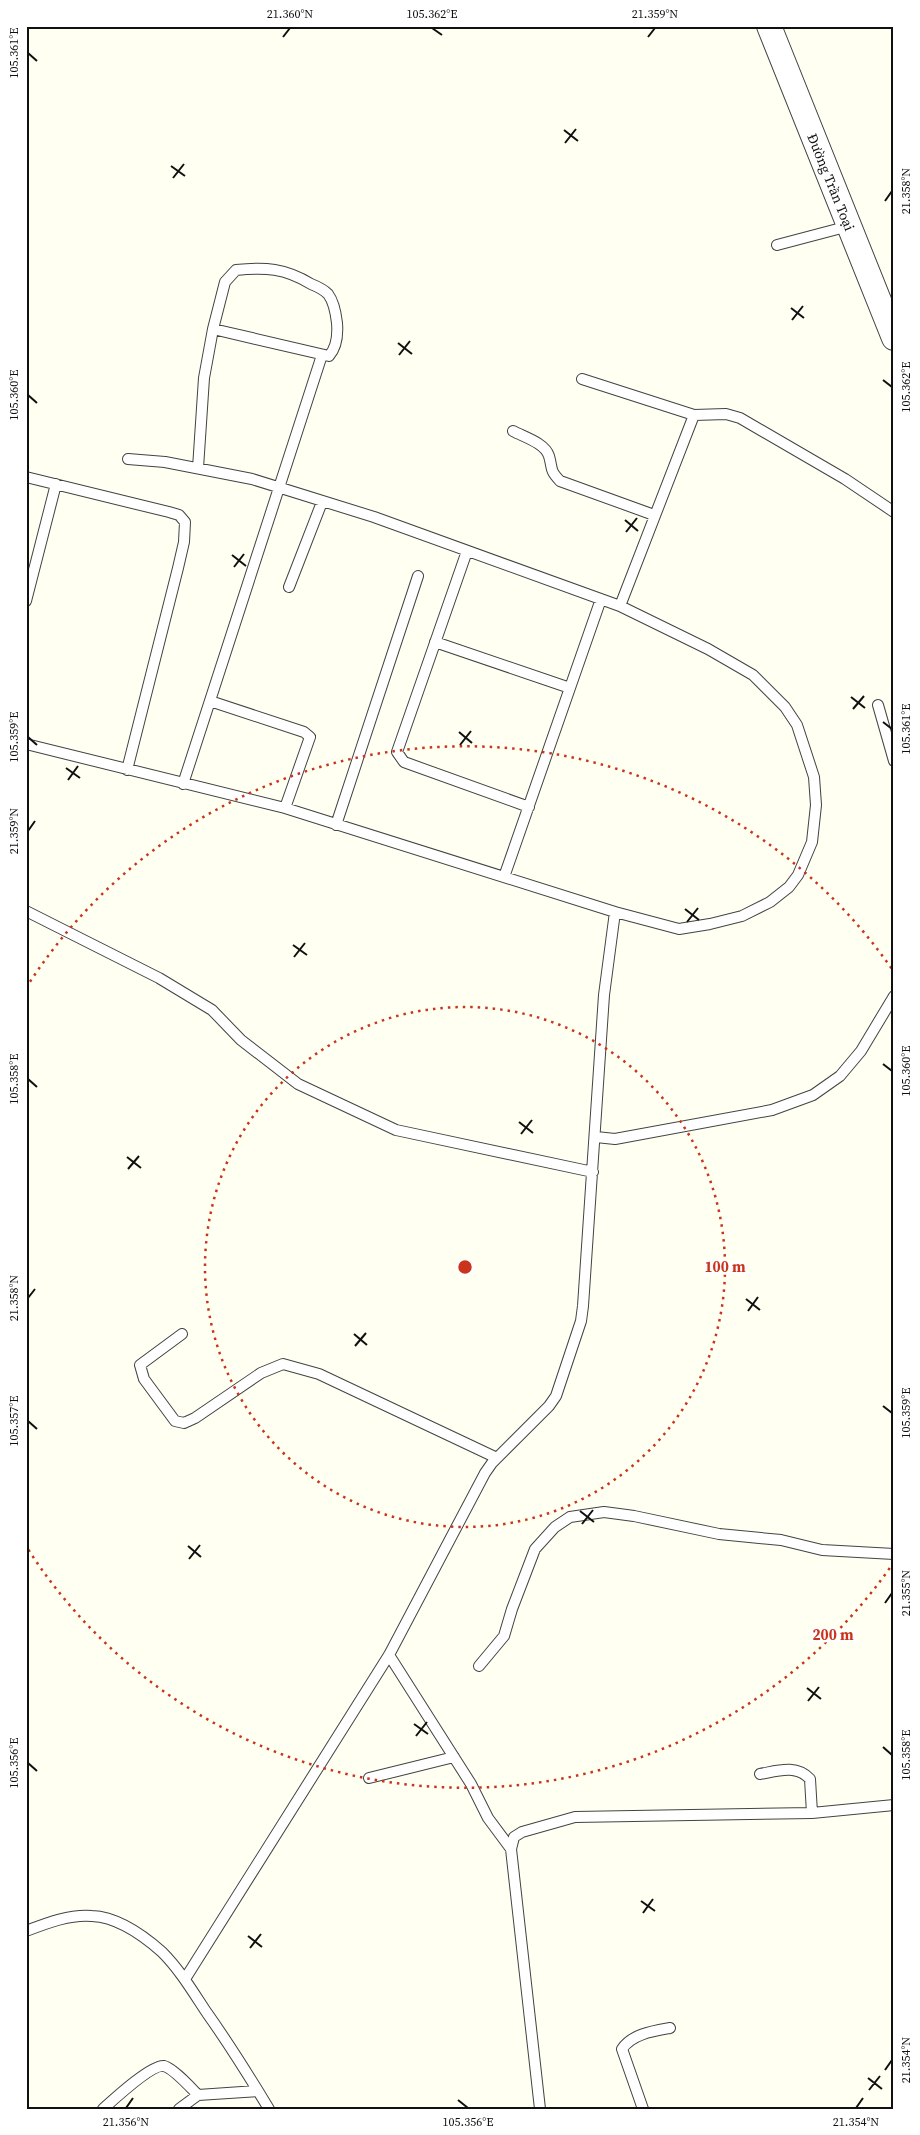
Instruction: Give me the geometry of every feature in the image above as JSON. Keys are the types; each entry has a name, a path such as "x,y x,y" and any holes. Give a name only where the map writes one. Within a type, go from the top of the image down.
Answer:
{"street":[{"name":"Đường Trần Toại","path":"769,26 894,338"}],"lane":[{"path":"777,246 849,226"},
{"path":"198,468 204,378 213,329 225,282 236,270 254,268 294,274 328,294 336,310 338,328 335,350 329,356 213,329"},
{"path":"183,784 322,355"},
{"path":"582,379 694,415 726,414 740,418 845,478 894,512"},
{"path":"620,606 694,415"},
{"path":"513,431 536,442 545,449 549,455 552,472 560,481 654,515"},
{"path":"26,744 285,808 616,912 678,929 742,916 770,902 790,887 803,865 812,842 816,805 814,777 797,725 753,675 708,649 620,606 374,517 252,479 165,462 128,459"},
{"path":"26,477 169,512 179,515 185,522 184,542 180,560 127,770"},
{"path":"26,601 56,484"},
{"path":"289,587 322,502"},
{"path":"467,550 398,752 401,759 529,808"},
{"path":"336,824 418,576"},
{"path":"504,877 601,599"},
{"path":"435,642 570,688"},
{"path":"210,701 304,732 310,737 285,808"},
{"path":"878,705 894,761"},
{"path":"26,911 159,978 212,1010 241,1040 298,1084 396,1130 593,1172"},
{"path":"184,1979 389,1655 485,1473 497,1458 549,1406 556,1396 583,1306 596,1137 604,995 616,912"},
{"path":"596,1137 614,1139 772,1110 812,1094 840,1076 861,1051 894,996"},
{"path":"182,1334 140,1365 144,1379 175,1421 184,1423 195,1418 261,1374 283,1364 319,1374 497,1458"},
{"path":"479,1666 504,1636 512,1608 536,1549 555,1527 570,1517 604,1512 614,1513 720,1534 780,1540 822,1550 894,1554"},
{"path":"389,1655 471,1784 488,1818 512,1849"},
{"path":"369,1778 454,1758"},
{"path":"760,1774 798,1770 804,1773 810,1779 812,1813"},
{"path":"540,2109 512,1849 514,1837 522,1832 575,1817 812,1813 894,1805"},
{"path":"26,1931 56,1920 92,1916 116,1922 140,1935 162,1952 184,1979 269,2109"},
{"path":"643,2109 622,2049 627,2042 638,2036 670,2028"},
{"path":"103,2109 150,2072 164,2066 170,2069 198,2095"},
{"path":"179,2109 198,2095 258,2091"}]}
